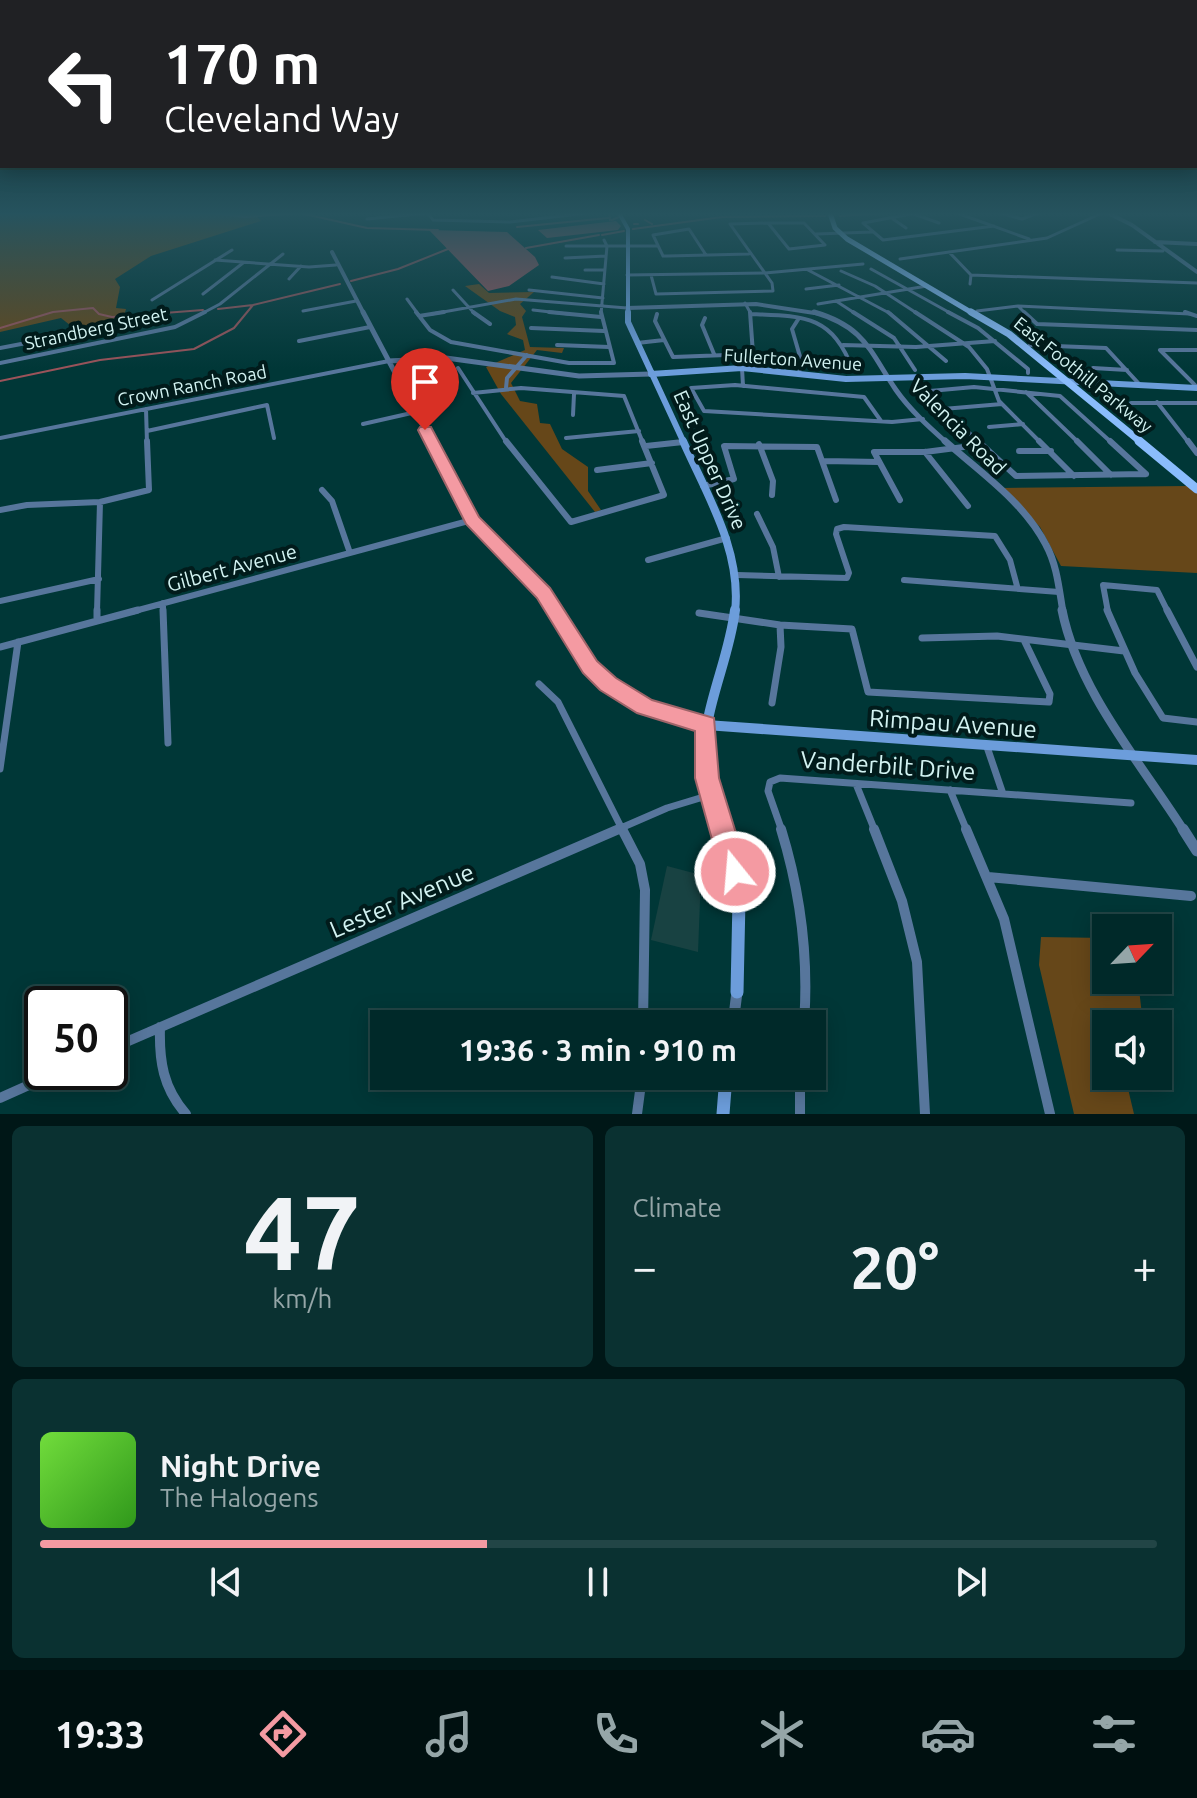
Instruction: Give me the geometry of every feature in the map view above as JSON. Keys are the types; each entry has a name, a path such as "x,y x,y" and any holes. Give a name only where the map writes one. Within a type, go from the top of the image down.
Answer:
{"main road":[{"name":"East Upper Drive","path":"627,265 628,322 727,538 737,575 736,618 706,725 704,762 735,872 742,929 737,992"},
{"name":"East Foothill Parkway","path":"893,265 1009,334 1197,482"},
{"name":"East Foothill Parkway","path":"896,265 1030,345 1197,489"},
{"name":"Fullerton Avenue","path":"651,374 742,368 846,379 991,377 1074,384 1197,388"},
{"name":"Rimpau Avenue","path":"706,725 1197,760"},
{"path":"723,1114 725,1090"}],"street":[{"path":"152,300 207,265"},
{"path":"203,294 240,265"},
{"name":"Strandberg Street","path":"0,363 175,327 213,308 271,265"},
{"path":"292,265 336,265 472,520 544,593 578,651 608,684 645,707 706,725"},
{"path":"407,299 430,330 451,342 583,364 614,363 601,317 605,265"},
{"path":"651,275 656,294 773,291 772,283 758,265"},
{"path":"627,275 765,273 854,265"},
{"path":"961,265 971,275 1197,283"},
{"path":"289,279 301,266"},
{"path":"871,269 911,289 995,341 1028,369 1028,373"},
{"path":"585,270 605,270"},
{"path":"808,270 860,296 924,336 946,361"},
{"path":"841,271 886,293 966,344 981,359 1002,404 1074,476"},
{"path":"970,284 971,275"},
{"path":"552,277 604,284"},
{"path":"691,284 695,294"},
{"path":"806,289 839,285"},
{"path":"818,304 927,286"},
{"path":"453,290 490,324"},
{"path":"529,290 603,298"},
{"name":"Valencia Road","path":"419,316 516,299 627,308 777,304 825,314 862,333 900,395 1040,534 1057,572 1072,643 1137,756 1197,851"},
{"path":"834,300 894,338 915,370"},
{"path":"303,311 356,301"},
{"path":"657,314 655,321 673,357 753,354 751,314 745,303"},
{"path":"977,311 1018,306 1190,312 1197,316"},
{"path":"1018,306 1034,323 1197,330"},
{"path":"533,310 601,317"},
{"path":"751,314 799,318 828,330 843,345 853,370"},
{"path":"705,318 702,325 714,354"},
{"path":"799,318 792,329 801,360 799,374"},
{"path":"299,341 370,327"},
{"path":"531,328 604,331"},
{"path":"0,348 42,340"},
{"path":"637,343 664,340"},
{"path":"843,345 900,347 995,341"},
{"path":"557,345 609,347"},
{"path":"1030,345 1102,347 1141,386"},
{"path":"1197,350 1160,350 1197,388"},
{"path":"506,388 507,378 527,355"},
{"name":"Fullerton Avenue","path":"389,361 446,358 579,376 651,374"},
{"name":"Crown Ranch Road","path":"0,438 389,361"},
{"path":"458,368 473,393 539,491 571,522 664,495 624,396 506,388 473,393"},
{"path":"742,368 743,386"},
{"path":"1093,368 1127,370"},
{"path":"881,421 864,397 743,386 691,388 704,411 881,421 923,419"},
{"path":"919,392 995,388 1060,396 1146,474 1016,476 943,409 1002,404"},
{"path":"1026,392 1111,475"},
{"path":"573,415 574,394"},
{"path":"1157,402 1197,453"},
{"path":"1131,403 1197,403"},
{"path":"147,431 267,405 274,438"},
{"path":"0,510 27,505 100,502 149,490 146,409"},
{"path":"363,424 416,412"},
{"path":"989,427 1023,424"},
{"path":"566,438 639,431"},
{"path":"646,446 683,442"},
{"path":"759,444 773,481 772,495"},
{"path":"900,500 874,452 925,452 979,445"},
{"path":"703,486 734,479 724,446 817,447 836,500"},
{"path":"1019,451 1051,451"},
{"path":"925,452 968,506"},
{"path":"824,461 879,462"},
{"path":"597,470 652,463"},
{"path":"322,490 332,501 350,553"},
{"path":"97,621 100,502"},
{"path":"757,514 773,547 779,577"},
{"name":"Gilbert Avenue","path":"0,647 472,520"},
{"path":"737,575 847,578 849,573 837,529 995,536 1010,560 1017,586"},
{"path":"648,560 727,538"},
{"path":"0,601 99,579"},
{"path":"904,580 1017,586 1059,592"},
{"path":"1197,667 1157,590 1103,585 1135,677 1163,718 1197,722"},
{"path":"163,603 168,743"},
{"path":"699,613 780,625 852,629 857,637 862,684 868,692 1049,702 1050,694 1024,640"},
{"path":"772,703 781,647 780,625"},
{"path":"922,638 1072,643 1124,651"},
{"path":"0,769 18,642"},
{"path":"539,684 558,702 637,853 645,890 643,1010"},
{"path":"987,747 1003,794"},
{"name":"Vanderbilt Drive","path":"805,1010 803,905 791,856 768,791 770,782 780,778 1131,803"},
{"path":"856,784 894,879 913,942 923,1034 925,1114"},
{"path":"950,790 1004,919 1050,1114"},
{"name":"Lester Avenue","path":"128,1041 685,801 711,794"},
{"path":"988,877 1191,896"},
{"path":"735,1010 737,992"},
{"path":"160,1027 159,1065 171,1098 186,1114"},
{"path":"0,1098 24,1087"},
{"path":"637,1114 640,1090"},
{"path":"800,1090 800,1114"}],"shaded area":[{"path":"0,265 137,265 115,279 120,287 116,308 126,309 124,316 75,329 61,318 0,332"},
{"path":"463,265 539,265 509,286 488,291"},
{"path":"479,284 489,293 534,292 520,304 526,311 522,317 530,347 564,348 562,353 537,350 511,383 520,401 537,404 540,423 550,424 562,449 588,467 588,491 601,510 595,512 501,394 486,367 525,350 523,340 507,334 516,325 515,317 500,311 465,286"},
{"path":"1188,486 1197,492 1197,573 1061,566 1040,527 1000,488"},
{"path":"667,866 701,875 698,952 651,940"},
{"path":"1041,937 1092,938 1092,994 1140,994 1141,1010 1092,1010 1092,1090 1128,1090 1134,1114 1074,1114 1039,965"}],"waterway":[{"path":"351,281 408,265"},
{"path":"253,305 340,284"},
{"path":"0,381 100,360 194,349 234,328 253,305"},
{"path":"218,309 253,305"},
{"path":"0,328 53,312 93,308 99,314 112,317 203,310"}],"route":[{"path":"425,430 472,520 544,593 590,667 608,684 645,707 706,725 704,762 707,778 735,872"}]}
